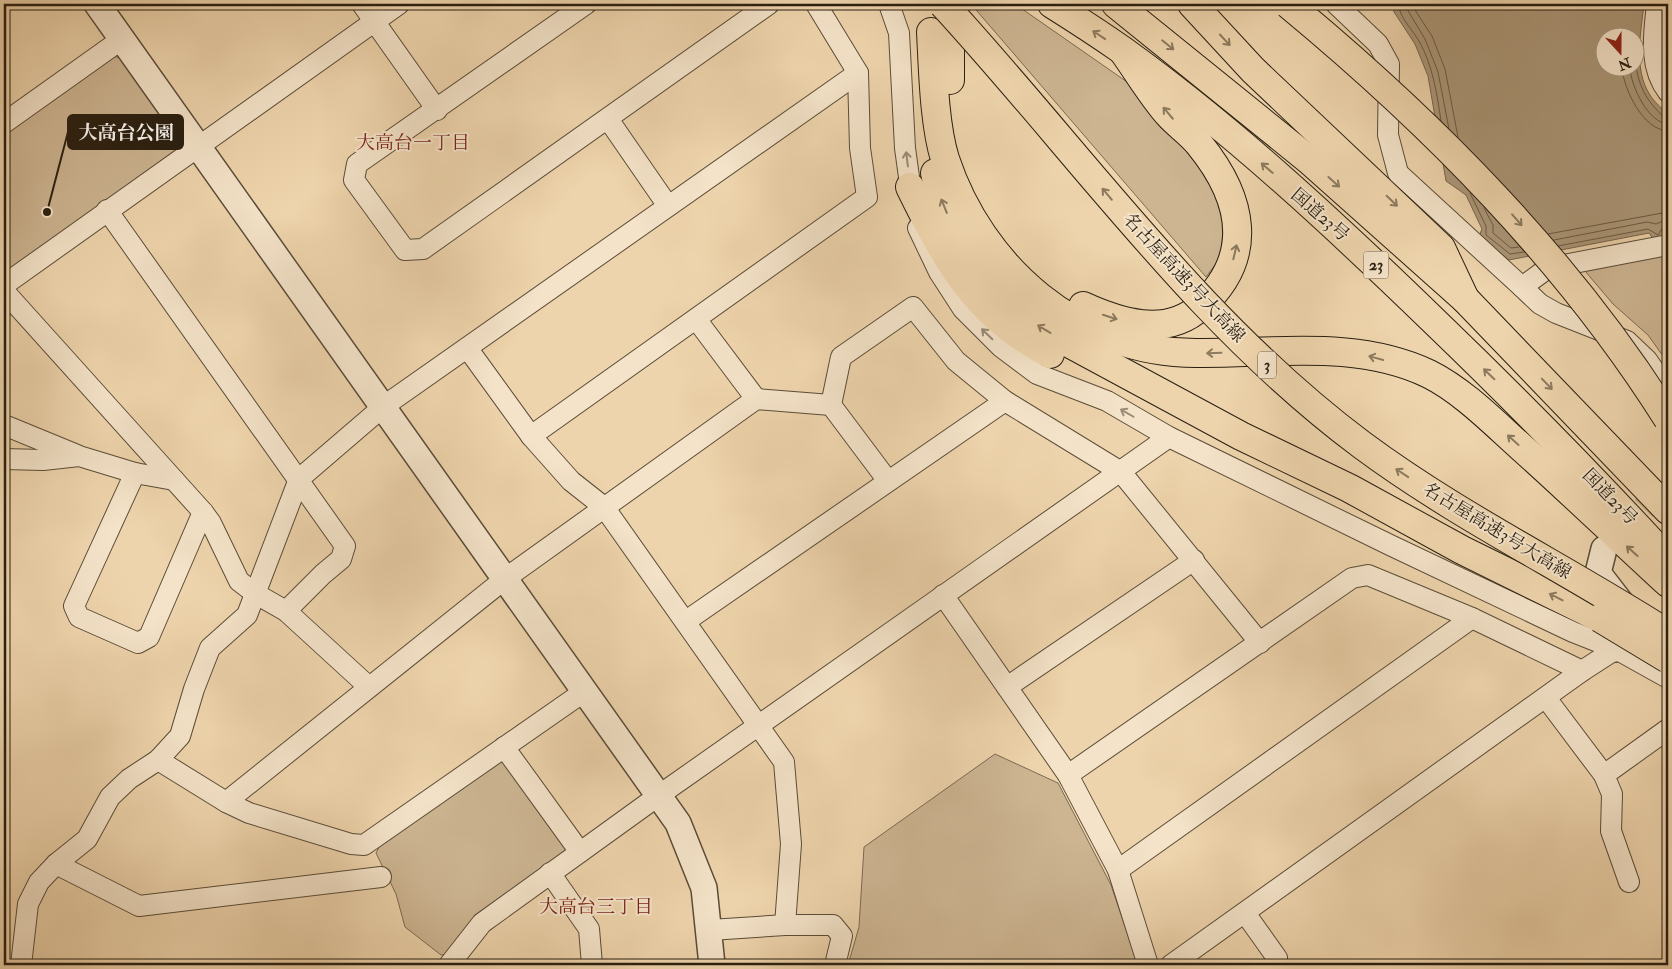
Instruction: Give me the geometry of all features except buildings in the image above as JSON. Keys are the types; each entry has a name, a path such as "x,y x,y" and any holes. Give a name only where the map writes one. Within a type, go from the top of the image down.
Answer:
{"highway":[{"path":"923,4 1017,88"},
{"path":"934,4 922,82 933,164 940,198 950,222 975,267 998,294 1039,327 1234,441 1295,474 1462,550 1600,618 1668,659"},
{"name":"名古屋高速3号大高線","path":"943,4 1184,281 1274,372 1362,445 1462,512 1668,634"},
{"path":"954,4 950,48 954,122 962,156 982,210 1020,258 1057,289 1083,306 1109,318 1131,323 1156,325 1181,319 1198,309 1217,291 1229,273 1236,248 1238,224 1232,195 1219,172 1199,143 1168,114 1123,51"},
{"name":"国道23号","path":"1052,4 1123,51 1223,130 1359,249 1499,384 1608,494 1668,560"},
{"name":"国道23号","path":"1116,4 1309,160 1465,299 1668,510"},
{"path":"1192,4 1253,70 1441,248 1465,299"},
{"path":"1288,4 1376,79 1484,184"},
{"path":"1313,4 1429,118 1586,304 1623,353 1668,419"},
{"path":"931,32 934,86 943,149 955,185 967,211 999,257 1015,276 1056,310 1109,338 1137,348 1154,351 1196,354 1298,350 1355,352 1430,374 1495,423 1668,583"},
{"path":"910,187 957,274 986,309 1017,334 1044,351 1234,441"}],"street":[{"path":"97,4 678,823 704,888 710,930 712,965"},
{"path":"362,4 437,110"},
{"path":"4,285 196,146 399,4"},
{"path":"586,4 437,110 357,164 354,180 405,250 423,249 769,4"},
{"path":"531,436 867,198 860,148 858,73 816,4"},
{"path":"889,4 899,33 905,148 919,233 938,272 963,310 995,341 1037,374 1107,401 1169,437 1565,628 1616,649 1668,678"},
{"path":"1336,4 1378,44 1389,64 1388,135 1398,173 1540,304 1556,314 1627,341 1647,360 1668,390"},
{"path":"1657,4 1653,42 1655,66 1668,92"},
{"path":"4,123 122,39"},
{"path":"21,965 28,904 39,882 56,864 87,839 110,797 130,779 158,760 180,736 194,688 210,648 247,615 299,479 384,406 468,349 858,73"},
{"path":"608,119 668,206"},
{"path":"107,210 299,479 344,546 341,559 286,611"},
{"path":"1522,287 1548,268 1668,245"},
{"path":"4,290 203,512 211,523 239,581 256,594 286,611 369,687"},
{"path":"831,405 841,357 913,307 956,360 1005,401 1121,472 1260,643"},
{"path":"696,318 756,399"},
{"path":"468,349 531,436 571,481 604,507 784,762 791,844 785,925"},
{"path":"226,802 506,578 756,399 831,405 888,481"},
{"path":"686,621 1005,401"},
{"path":"4,425 79,456 135,473 174,480"},
{"path":"449,965 482,923 550,873 1169,437"},
{"path":"4,459 43,460 79,456"},
{"path":"135,473 74,606 79,617 138,643 149,637 203,512"},
{"path":"1171,965 1642,630 1598,573 1604,549"},
{"path":"1007,687 1194,560"},
{"path":"1068,775 1352,578 1368,575 1472,618 1582,671"},
{"path":"943,595 1068,775 1118,870 1148,965"},
{"path":"1118,870 1472,618"},
{"path":"158,760 226,802 249,813 351,844 364,845 585,691"},
{"path":"1546,698 1604,774 1612,794 1612,831 1628,882"},
{"path":"1604,774 1668,729"},
{"path":"504,747 580,852"},
{"path":"56,864 139,906 380,877"},
{"path":"550,873 589,929 592,965"},
{"path":"1245,913 1278,958 1274,965"},
{"path":"710,930 785,925 833,925 842,936 835,965"}],"shaded area":[{"path":"971,4 1015,4 1130,84 1209,175 1224,216 1221,257 1206,277"},
{"path":"112,57 119,57 178,142 177,149 4,274 4,133"},
{"path":"1668,254 1668,363 1648,335 1613,304 1585,271"},
{"path":"995,754 1058,783 1111,885 1138,965 848,965 859,927 864,847"},
{"path":"501,760 569,845 567,852 449,954 441,955 405,927 396,894 376,853 379,847"}],"water":[{"path":"1393,4 1644,4 1641,28 1594,28 1594,78 1642,78 1650,95 1668,115 1668,229 1661,241 1654,240 1649,233 1509,260 1479,236 1482,229 1466,195 1446,181 1428,76 1415,44 1394,12"}],"tunnel":[{"path":"1618,535 1668,483"}],"place":[{"name":"大高台公園","path":"47,212"}],"district":[{"name":"大高台一丁目","path":"413,143"},
{"name":"大高台三丁目","path":"596,907"}]}
